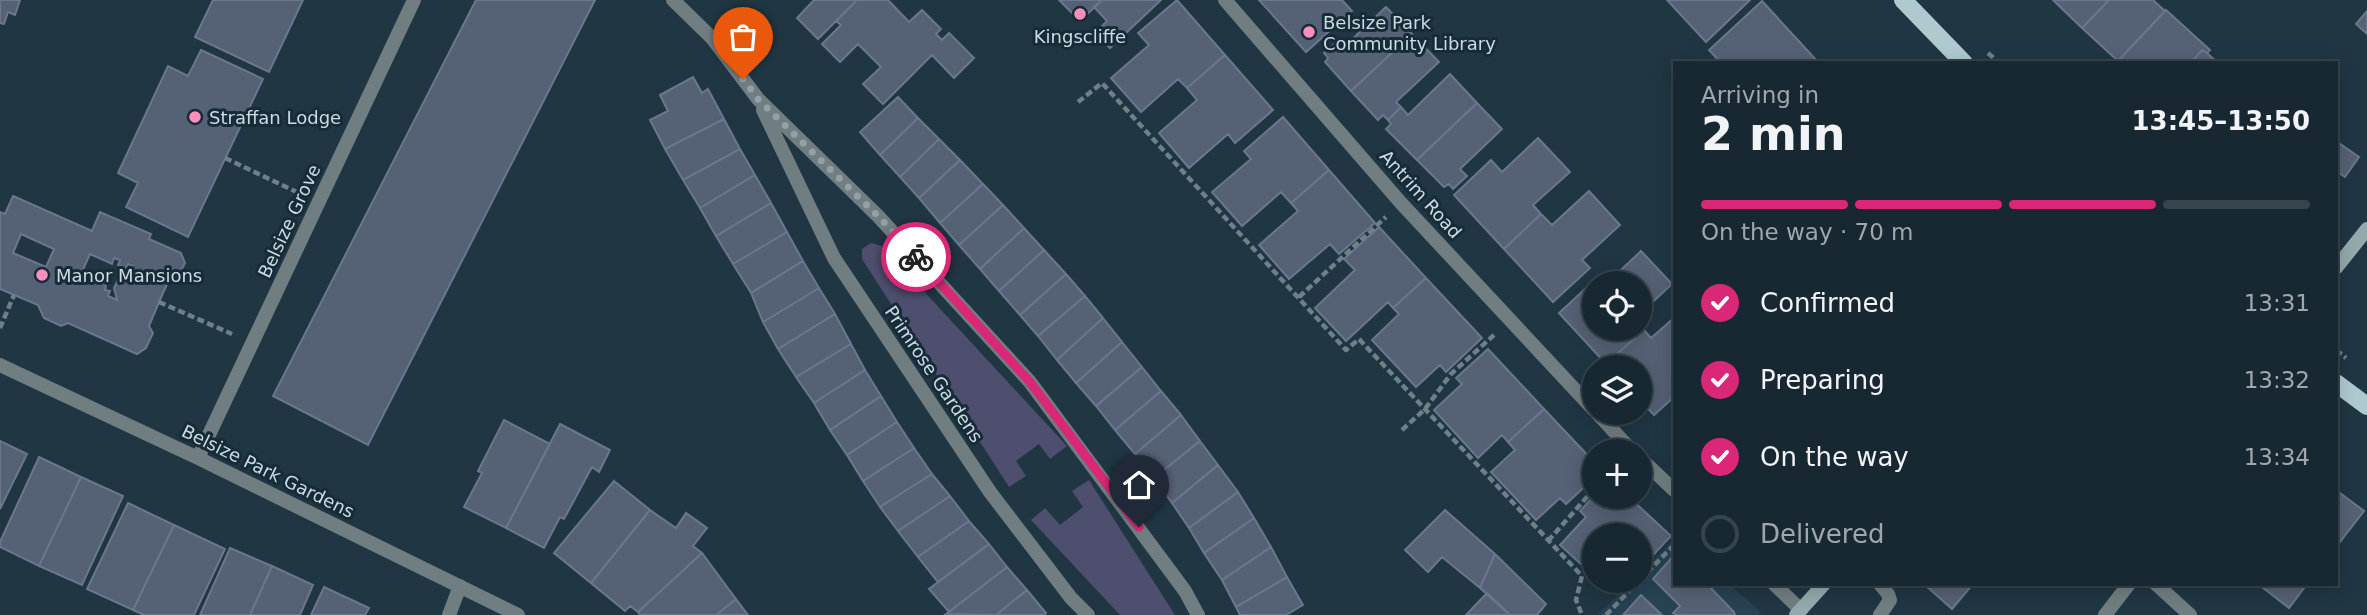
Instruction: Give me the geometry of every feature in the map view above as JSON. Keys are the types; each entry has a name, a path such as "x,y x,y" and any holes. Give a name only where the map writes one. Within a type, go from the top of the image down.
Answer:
{"main road":[{"path":"1903,0 1962,61"},
{"path":"2338,384 2367,406"}],"street":[{"name":"Belsize Grove","path":"198,458 414,0"},
{"name":"Primrose Gardens","path":"673,0 712,38 758,99 878,216 1030,382 1185,591 1198,615"},
{"name":"Antrim Road","path":"1225,0 1401,203 1582,396"},
{"name":"Primrose Gardens","path":"758,99 834,258 990,492 1071,598 1088,615"},
{"path":"2338,265 2367,229"},
{"name":"Belsize Park Gardens","path":"0,365 198,458 519,615"},
{"name":"Antrim Road","path":"1609,425 1621,439"},
{"path":"1652,469 1673,489"},
{"path":"449,615 460,586"},
{"path":"1776,586 1799,612 1822,586"},
{"path":"1880,615 1890,600 1882,586"},
{"path":"2105,615 2127,586"},
{"path":"2158,586 2190,615"}],"path":[{"path":"1078,102 1102,83 1346,350 1359,339 1582,576 1576,600 1582,615"},
{"path":"225,158 277,183"},
{"path":"1299,297 1401,203"},
{"path":"0,328 14,295"},
{"path":"159,302 252,343"},
{"path":"1402,429 1425,409 1451,374 1511,319"},
{"path":"1548,541 1582,503"},
{"path":"1652,568 1673,546"},
{"path":"1606,615 1627,593"}],"shaded area":[{"path":"871,243 882,246 1067,446 1050,459 1039,444 1016,461 1026,476 1009,487 862,259 862,249"},
{"path":"1089,480 1175,615 1120,615 1031,520 1045,508 1060,525 1083,507 1072,491"},
{"path":"1673,540 1673,586 1731,586 1761,612 1758,615 1598,615 1620,593 1652,593 1652,561"}],"building":[{"path":"0,0 20,0 15,15 8,12 4,24 0,23"},
{"path":"213,0 303,0 269,72 195,37"},
{"path":"476,0 595,0 368,445 273,396"},
{"path":"814,0 857,0 818,39 797,18"},
{"path":"857,0 888,0 909,22 922,10 941,29 936,34 942,40 949,33 974,58 954,78 932,55 883,104 863,84 881,67 858,44 840,62 822,44 841,25 836,21"},
{"name":"Kingscliffe","path":"1059,0 1102,0 1080,21"},
{"path":"1102,0 1161,0 1110,48 1095,33 1107,21 1094,7"},
{"path":"1177,0 1225,55 1187,88 1178,79 1141,112 1111,78 1149,45 1138,33"},
{"name":"Belsize Park Community Library","path":"1259,0 1342,0 1352,11 1306,52"},
{"path":"1667,0 1750,0 1706,42"},
{"path":"2053,0 2109,0 2082,28"},
{"path":"2109,0 2153,0 2165,11 2118,61 2082,28"},
{"path":"1762,1 1817,61 1719,61 1709,50"},
{"path":"1386,7 1412,34 1351,91 1325,62 1328,58 1324,53 1337,41 1344,47"},
{"path":"2166,10 2210,50 2207,53 2202,50 2193,61 2118,61"},
{"path":"2367,11 2367,34 2356,24"},
{"path":"1412,34 1439,62 1396,102 1401,107 1388,120 1383,115 1378,120 1351,91"},
{"name":"Straffan Lodge","path":"201,50 263,79 188,237 126,207 138,183 118,173 168,66 188,76"},
{"path":"2202,50 2216,61 2193,61"},
{"path":"1225,55 1273,110 1235,143 1228,134 1189,168 1159,133 1197,100 1187,88"},
{"path":"1450,74 1477,103 1417,160 1386,129 1391,124 1388,120 1401,107 1408,115"},
{"path":"693,77 702,93 708,89 724,119 665,149 650,120 668,111 660,95"},
{"path":"898,97 918,118 880,155 860,132"},
{"path":"1477,103 1502,129 1460,169 1467,176 1453,189 1449,184 1444,187 1417,160"},
{"path":"1283,117 1329,170 1291,203 1281,192 1242,226 1212,192 1251,159 1244,151"},
{"path":"918,118 939,139 900,177 880,155"},
{"path":"724,119 740,149 683,180 665,149"},
{"path":"1538,138 1570,172 1533,205 1541,214 1504,249 1454,195 1491,160 1502,172"},
{"path":"939,139 960,160 919,198 900,177"},
{"path":"2338,142 2359,157 2345,177 2339,173"},
{"path":"740,149 755,175 700,208 683,180"},
{"path":"960,160 983,184 940,223 919,198"},
{"path":"1329,170 1375,223 1339,254 1330,244 1289,279 1259,245 1298,211 1291,203"},
{"path":"755,175 771,203 716,236 700,208"},
{"path":"983,184 1003,205 959,245 940,223"},
{"path":"1589,191 1620,225 1582,260 1590,268 1582,271 1582,275 1553,302 1504,249 1541,214 1552,225"},
{"name":"Manor Mansions","path":"13,196 92,231 100,212 151,234 149,239 181,253 185,263 179,275 169,280 149,326 153,333 146,348 137,354 68,323 61,326 44,318 38,305 0,289 0,212 5,214","holes":["21,234 54,249 46,267 13,253","90,254 112,264 114,258 120,260 118,265 126,268 128,264 133,266 131,270 121,273 114,288 117,300 108,296 110,291 105,290 106,285 81,274"]},
{"path":"771,203 787,232 733,264 716,236"},
{"path":"1003,205 1024,228 980,269 959,245"},
{"path":"1379,227 1426,278 1393,308 1388,302 1346,341 1315,308 1355,270 1344,259"},
{"path":"1024,228 1044,250 999,291 980,269"},
{"path":"787,232 803,261 751,293 733,264"},
{"path":"1044,250 1066,274 1020,315 999,291"},
{"path":"1641,251 1672,284 1652,303 1652,271 1620,271"},
{"path":"803,261 819,288 763,322 751,293"},
{"path":"1066,274 1085,296 1038,336 1020,315"},
{"path":"1426,278 1482,338 1446,372 1440,365 1416,387 1372,340 1399,314 1393,308"},
{"path":"819,288 835,314 778,349 763,322"},
{"path":"1582,292 1582,338 1559,313"},
{"path":"1085,296 1103,318 1057,360 1038,336"},
{"path":"835,314 851,344 796,377 778,349"},
{"path":"1103,318 1122,342 1076,383 1057,360"},
{"path":"1673,319 1673,398 1654,415 1652,355 1616,355 1632,341 1652,341 1652,337"},
{"path":"1585,341 1632,341 1616,355 1598,355"},
{"path":"1122,342 1142,367 1096,406 1076,383"},
{"path":"851,344 865,370 814,403 796,377"},
{"path":"1488,349 1544,409 1508,442 1502,435 1478,458 1434,410 1462,384 1456,378"},
{"path":"1142,367 1161,391 1115,430 1096,406"},
{"path":"865,370 881,396 830,430 814,403"},
{"path":"1161,391 1181,415 1135,454 1115,430"},
{"path":"881,396 897,422 847,455 830,430"},
{"path":"1544,409 1582,449 1582,489 1566,504 1560,498 1536,520 1491,472 1515,450 1508,442"},
{"path":"1181,415 1200,441 1154,478 1135,454"},
{"path":"504,420 550,444 506,528 464,507 482,473 478,471"},
{"path":"897,422 914,448 863,481 847,455"},
{"path":"560,424 610,450 599,472 592,467 564,519 560,517 544,548 506,528"},
{"path":"0,441 27,454 0,509"},
{"path":"1200,441 1218,465 1172,503 1154,478"},
{"path":"914,448 932,474 880,507 863,481"},
{"path":"39,457 81,477 39,566 0,547 0,542"},
{"path":"1218,465 1238,492 1189,528 1172,503"},
{"path":"932,474 950,496 898,531 880,507"},
{"path":"81,477 123,496 82,585 39,566"},
{"path":"614,481 650,510 591,583 554,553"},
{"path":"1238,492 1254,518 1204,553 1189,528"},
{"path":"2338,492 2364,511 2338,544"},
{"path":"950,496 969,521 918,557 898,531"},
{"path":"128,503 174,525 133,610 87,589"},
{"path":"1642,509 1671,536 1652,556 1652,523 1582,523 1582,565 1560,545 1586,517 1580,511"},
{"path":"650,510 676,528 686,513 707,528 693,546 702,553 638,612 630,606 625,611 591,583"},
{"path":"1445,510 1495,554 1480,588 1442,557 1428,572 1405,550"},
{"path":"1254,518 1271,547 1222,580 1204,553"},
{"path":"969,521 989,544 938,582 918,557"},
{"path":"174,525 225,549 194,615 144,615 133,610"},
{"path":"989,544 1007,567 949,612 929,589"},
{"path":"1271,547 1287,577 1236,607 1222,580"},
{"path":"230,548 272,566 250,615 200,615"},
{"path":"702,553 736,599 716,615 640,615 638,612"},
{"path":"1495,554 1546,604 1537,615 1510,615 1480,588"},
{"path":"1673,556 1673,586 1709,586 1735,615 1676,615 1673,613 1680,606 1653,579"},
{"path":"272,566 313,585 300,615 250,615"},
{"path":"1007,567 1027,590 996,615 946,614"},
{"path":"1287,577 1303,605 1286,615 1240,615 1236,607"},
{"path":"1926,586 1971,586 1952,609"},
{"path":"2261,586 2306,586 2289,608"},
{"path":"324,587 369,608 365,615 311,615"},
{"path":"1027,590 1046,613 1044,615 996,615"},
{"path":"1487,593 1510,615 1466,615"},
{"path":"1641,595 1662,615 1623,615"},
{"path":"736,599 748,615 716,615"}],"way so far":[{"path":"743,79 758,99 878,216 916,257"}],"place":[{"name":"Kingscliffe","path":"1080,14"},
{"name":"Belsize Park Community Library","path":"1309,32"},
{"name":"Straffan Lodge","path":"195,117"},
{"name":"Manor Mansions","path":"42,275"}],"route":[{"path":"916,257 1030,382 1139,527"}]}
